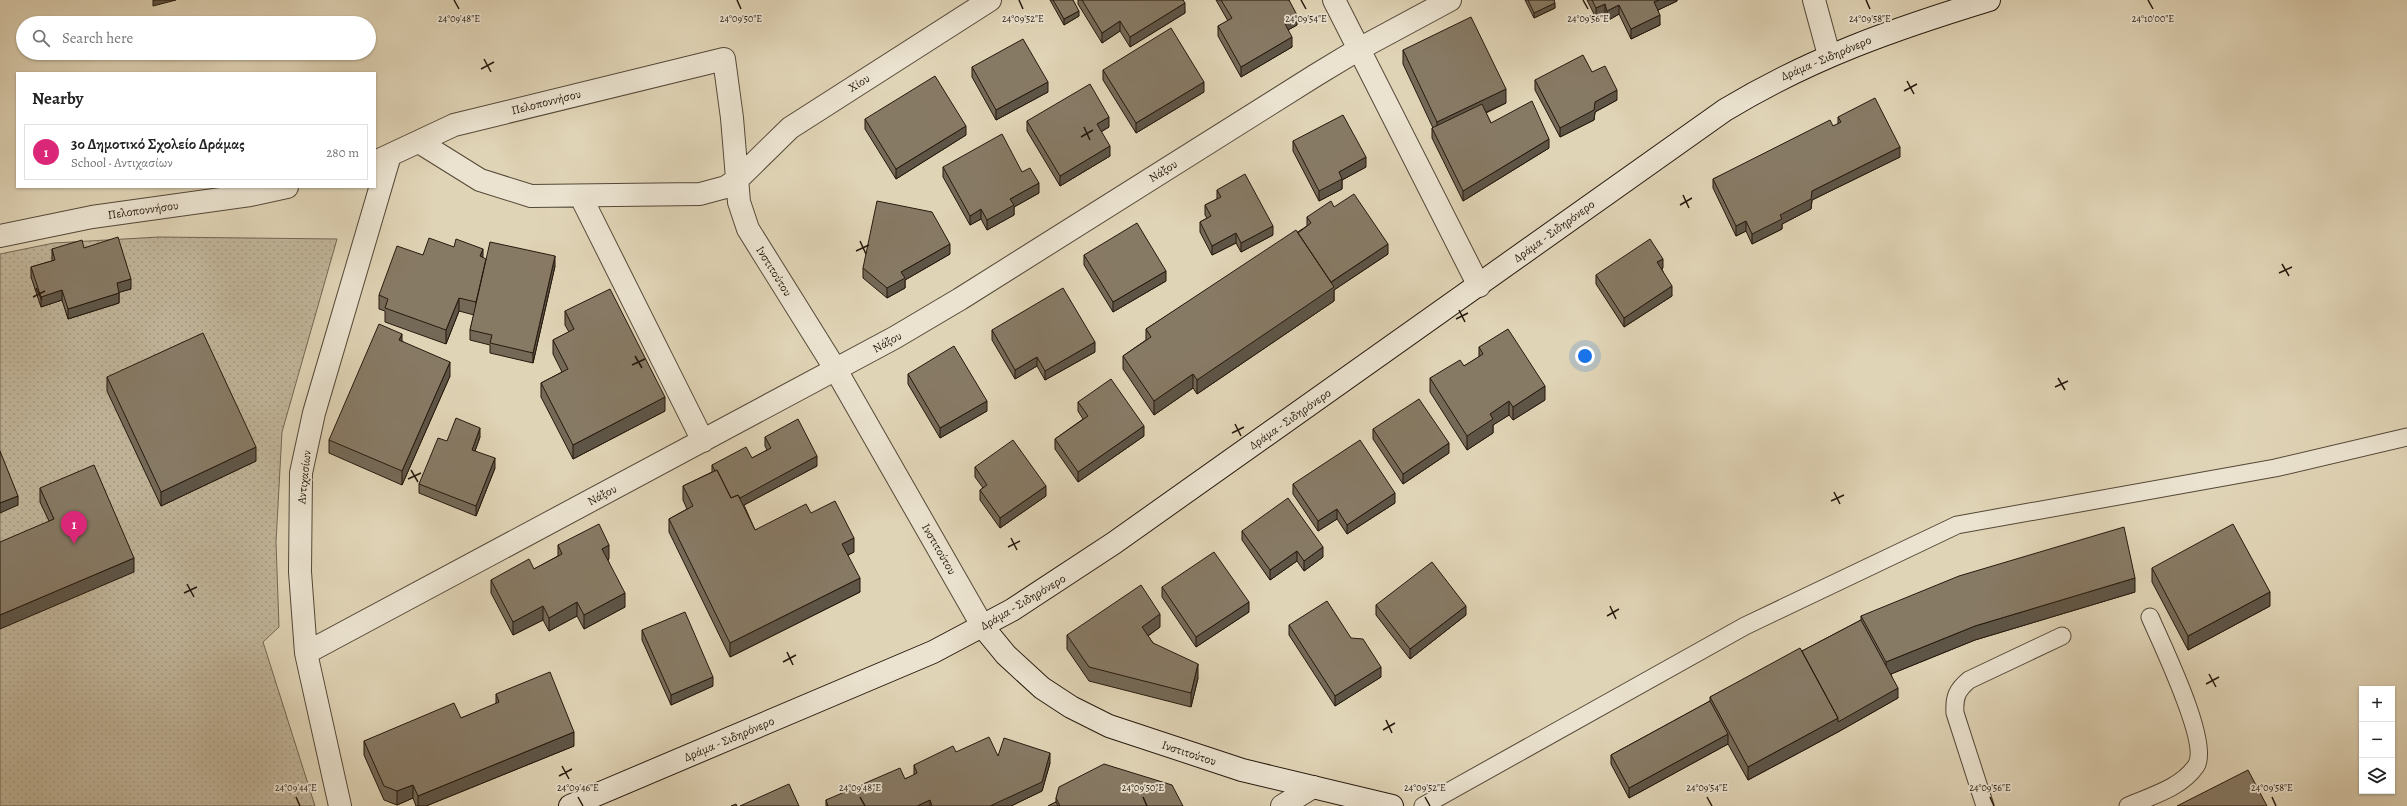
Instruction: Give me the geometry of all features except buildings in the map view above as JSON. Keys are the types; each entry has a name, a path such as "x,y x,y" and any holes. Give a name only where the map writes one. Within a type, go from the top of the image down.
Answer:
{"street":[{"name":"Χίου","path":"419,142 480,180 531,196 581,197 700,194 726,187 738,179 790,128 990,0"},
{"path":"1334,0 1479,286"},
{"name":"Νάξου","path":"306,652 836,370 960,299 1359,49 1450,0"},
{"path":"1814,0 1829,55"},
{"name":"Δράμα - Σιδηρόνερο","path":"570,806 855,686 983,627 1046,589 1114,544 1725,110 1781,77 1829,55 1878,36 1989,0"},
{"name":"Ινστιτούτου","path":"724,59 738,179 739,202 748,228 836,370 983,627 1006,655 1057,700 1090,718 1209,760 1313,787 1367,803 1392,806"},
{"name":"Πελοποννήσου","path":"383,158 454,125 724,59"},
{"name":"Αντιχασίων","path":"376,184 383,158"},
{"name":"Πελοποννήσου","path":"0,236 92,217 282,188"},
{"name":"Αντιχασίων","path":"340,806 306,652 300,572 301,474 316,406 375,188"},
{"path":"581,197 704,441"},
{"path":"1282,806 1313,787"}],"lane":[{"path":"1423,806 1745,626 1957,525 2276,468 2407,438"},
{"path":"2128,806 2180,783 2197,765 2198,743 2193,720 2150,617"},
{"path":"1985,806 1955,713 1954,700 1959,689 1969,680 2062,636"}],"shaded area":[{"path":"159,237 337,239 282,432 276,542 279,627 263,642 315,806 0,806 0,254 54,243"}],"place":[{"name":"3ο Δημοτικό Σχολείο Δράμας","path":"74,544"}]}
